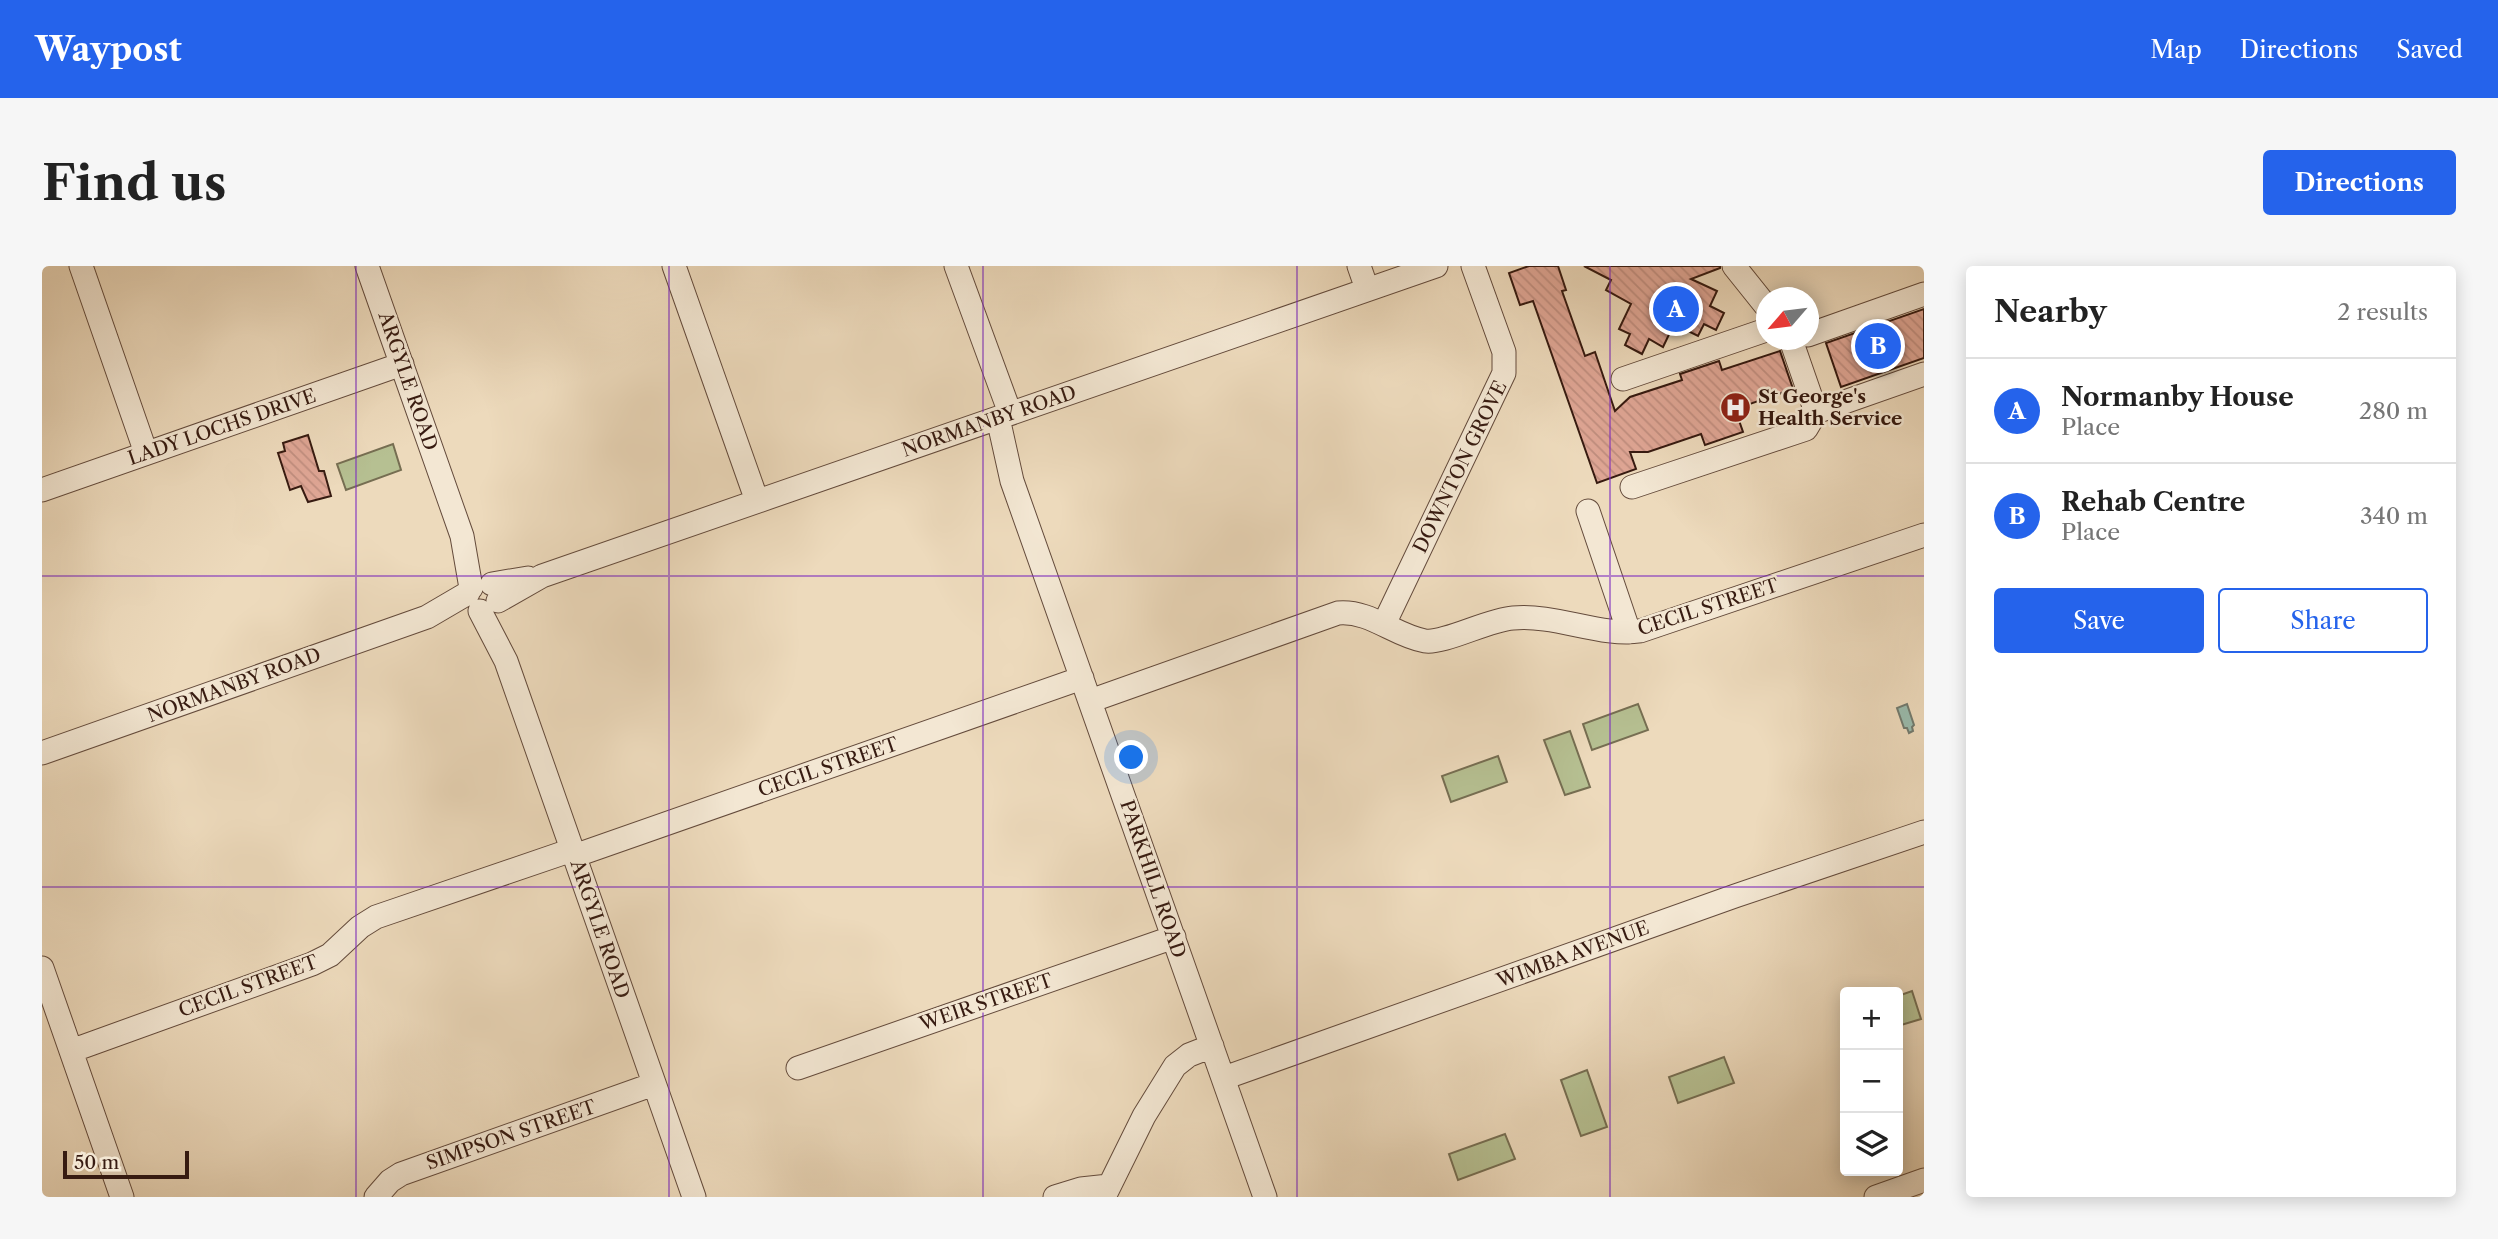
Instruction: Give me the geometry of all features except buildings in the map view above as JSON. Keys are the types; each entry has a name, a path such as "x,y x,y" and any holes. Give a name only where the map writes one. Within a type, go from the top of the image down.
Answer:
{"street":[{"path":"81,266 146,453"},
{"name":"ARGYLE ROAD","path":"367,266 694,1197"},
{"path":"674,266 757,501"},
{"name":"PARKHILL ROAD","path":"956,266 1012,481 1265,1197"},
{"path":"1359,266 1367,289"},
{"name":"NORMANBY ROAD","path":"42,753 542,576 1436,266"},
{"name":"DOWNTON GROVE","path":"1384,625 1504,373 1504,352 1473,266"},
{"path":"1734,266 1756,294"},
{"path":"1819,331 1924,293"},
{"path":"1623,379 1756,333"},
{"path":"1800,350 1816,412"},
{"name":"LADY LOCHS DRIVE","path":"42,491 402,364"},
{"path":"1632,487 1806,429 1816,412 1924,374"},
{"path":"1588,511 1629,632"},
{"name":"CECIL STREET","path":"1090,701 1328,615 1348,612 1426,641 1440,639 1495,620 1513,618 1548,618 1629,632 1651,628 1924,535"},
{"name":"CECIL STREET","path":"71,1051 312,964 337,950 360,927 376,917 573,853 1082,678"},
{"name":"WIMBA AVENUE","path":"1107,1191 1144,1116 1181,1060 1218,1061 1735,896 1924,832"},
{"name":"WEIR STREET","path":"798,1068 1174,937"},
{"path":"42,968 122,1197"},
{"name":"SIMPSON STREET","path":"376,1197 390,1181 401,1174 654,1084"},
{"path":"1876,1197 1924,1180"},
{"path":"1055,1197 1081,1189 1107,1191"}],"green space":[{"path":"393,444 401,470 346,490 337,464"},
{"path":"1638,704 1648,730 1592,750 1583,724"},
{"path":"1570,731 1590,787 1565,795 1544,740"},
{"path":"1498,756 1507,782 1451,802 1442,776"},
{"path":"1912,991 1921,1019 1903,1024 1903,994"},
{"path":"1724,1057 1734,1083 1678,1103 1669,1077"},
{"path":"1587,1070 1607,1127 1581,1136 1561,1080"},
{"path":"1505,1134 1515,1159 1458,1180 1449,1154"}],"shaded area":[{"path":"1907,704 1914,725 1913,731 1909,733 1907,728 1904,728 1897,708"}],"place":[{"name":"Normanby House","path":"1676,309"},
{"name":"Rehab Centre","path":"1878,346"},
{"name":"St George's Health Service","path":"1735,407"}]}
